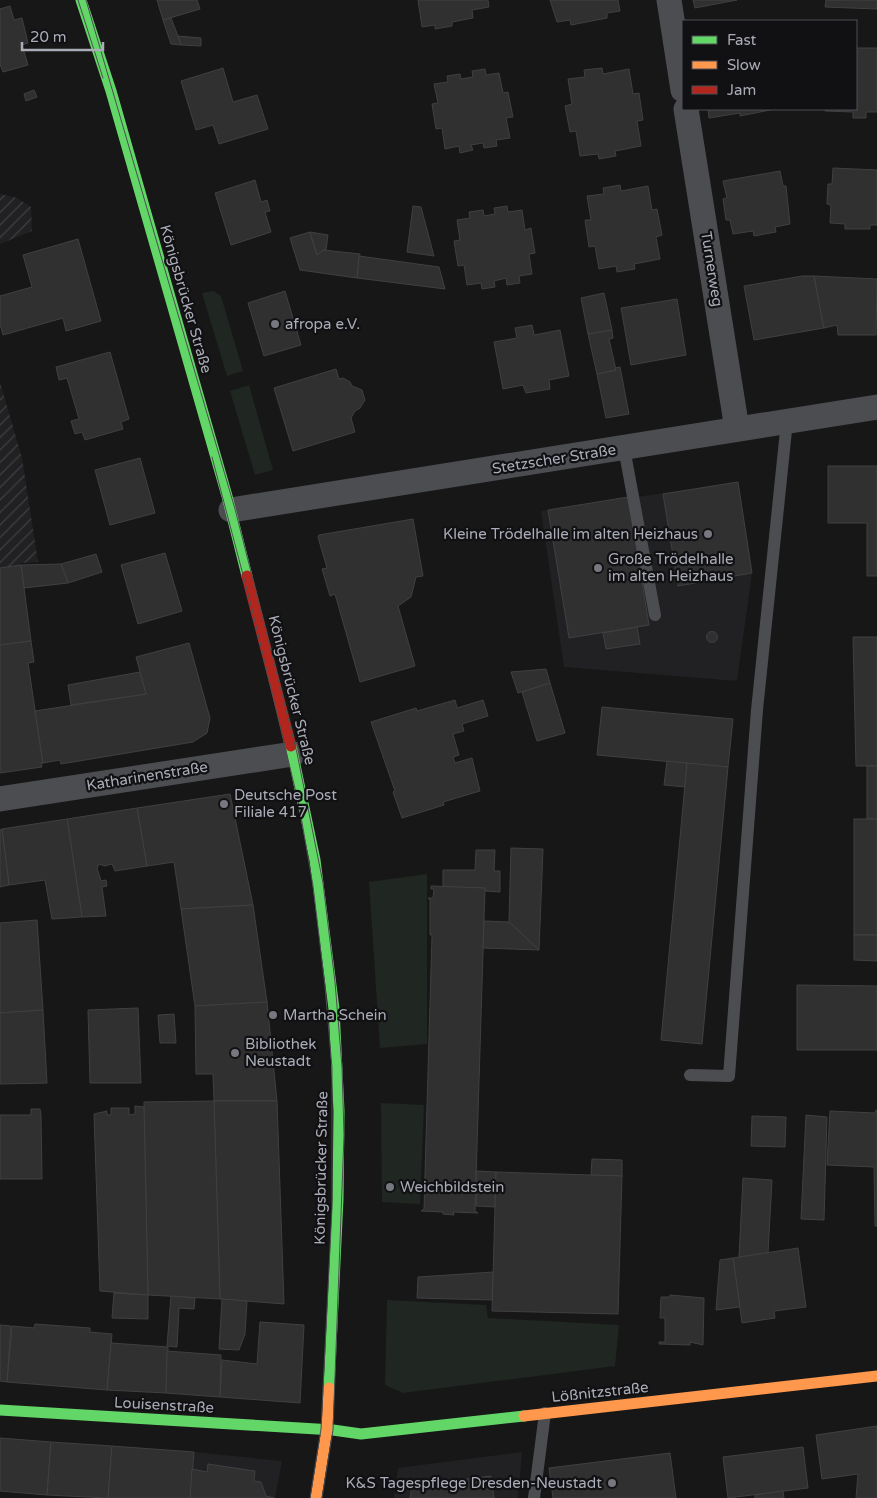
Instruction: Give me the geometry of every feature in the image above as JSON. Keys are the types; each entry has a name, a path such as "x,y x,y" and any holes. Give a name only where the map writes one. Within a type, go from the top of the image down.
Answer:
{"main road":[{"name":"Königsbrücker Straße","path":"81,0 111,91 230,510 293,754 311,838 334,1010 338,1085 338,1200 327,1429 316,1498"},
{"name":"Lößnitzstraße","path":"327,1429 361,1434 877,1376"},
{"name":"Louisenstraße","path":"0,1410 327,1429"}],"street":[{"path":"669,0 682,84"},
{"name":"Turnerweg","path":"686,110 737,429"},
{"name":"Stetzscher Straße","path":"230,510 877,408"},
{"name":"Katharinenstraße","path":"0,799 293,754"}],"lane":[{"path":"690,1075 729,1076 757,710 787,421"},
{"path":"624,448 655,615"},
{"path":"534,1498 545,1413"}],"shaded area":[{"path":"0,194 17,198 31,207 32,231 0,244"},
{"path":"213,291 221,296 243,371 227,376 202,293"},
{"path":"0,382 22,458 38,562 20,563 34,662 28,664 43,763 41,763 42,767 0,773"},
{"path":"249,385 273,470 255,475 230,391"},
{"path":"738,482 752,573 737,681 564,667 541,511"},
{"path":"427,874 427,1044 380,1048 369,882"},
{"path":"381,1103 424,1105 420,1204 382,1202"},
{"path":"387,1300 486,1305 488,1318 619,1325 615,1366 403,1393 385,1385"},
{"path":"194,1452 282,1461 275,1498 190,1498"},
{"path":"522,1452 518,1498 394,1498 398,1468"}],"building":[{"path":"157,0 197,0 200,9 163,20"},
{"path":"418,0 488,0 489,7 472,10 473,18 452,22 452,26 435,29 435,25 422,27"},
{"path":"550,0 618,0 620,11 607,13 607,18 571,25 570,20 557,22"},
{"path":"693,0 737,0 695,8"},
{"path":"826,0 877,0 877,9 825,7"},
{"path":"10,6 14,20 22,18 28,43 22,45 28,65 3,72 0,64 0,9"},
{"path":"171,18 181,45 171,44 163,20"},
{"path":"178,36 201,38 201,46 181,45"},
{"path":"857,48 877,48 877,112 866,112 866,118 853,118 853,112 825,111 857,110"},
{"path":"223,68 233,102 257,95 268,129 219,144 213,125 196,130 181,81"},
{"path":"602,68 603,74 629,69 633,94 639,93 643,120 637,121 641,146 615,151 616,156 599,159 598,154 580,156 576,131 570,132 565,106 572,104 568,79 585,77 584,70"},
{"path":"485,69 486,75 499,73 503,93 508,92 513,117 506,118 510,138 496,140 497,146 484,148 483,143 471,145 473,150 460,153 459,146 445,149 442,128 436,129 432,104 438,103 434,84 448,82 447,76 460,74 461,79 473,77 472,71"},
{"path":"34,90 37,97 26,101 24,94"},
{"path":"708,110 770,110 740,116 740,113 709,118"},
{"path":"833,168 877,170 877,225 870,225 870,229 845,229 845,224 830,223 831,205 827,204 828,184 832,184"},
{"path":"780,171 783,186 786,186 790,224 775,227 776,232 754,236 753,231 733,234 730,220 726,220 723,199 727,198 723,181"},
{"path":"255,180 261,202 267,200 270,211 265,212 271,232 231,245 215,193"},
{"path":"620,185 621,191 648,186 652,210 657,209 662,235 656,237 660,259 634,264 635,269 617,272 616,266 599,269 595,246 589,247 585,220 591,220 587,196 604,194 603,188"},
{"path":"413,206 421,207 434,256 407,252"},
{"path":"507,206 508,212 522,210 525,230 531,228 535,253 529,254 532,274 519,276 520,283 507,285 506,278 494,281 495,287 482,289 481,283 467,285 464,265 458,266 454,241 460,240 457,220 470,218 469,212 483,210 484,216 495,214 494,208"},
{"path":"310,232 317,255 323,250 360,254 357,278 300,270 290,238"},
{"path":"310,232 328,235 326,250 317,255"},
{"path":"78,239 101,321 66,331 63,318 3,335 0,324 0,296 32,287 23,255"},
{"path":"359,256 439,267 445,289 357,278"},
{"path":"802,276 814,276 824,328 754,340 744,286"},
{"path":"814,276 877,279 876,335 838,335 837,325 824,328"},
{"name":"afropa e.V.","path":"285,291 301,345 264,356 248,303"},
{"path":"604,293 612,330 588,334 581,298"},
{"path":"677,299 686,355 631,365 621,308"},
{"path":"532,325 534,335 560,330 569,376 549,380 550,389 526,393 523,385 503,389 494,342 517,338 515,328"},
{"path":"612,330 613,338 609,339 616,370 597,374 588,334"},
{"path":"110,352 129,419 121,422 123,429 85,440 82,432 75,434 71,421 79,419 67,378 59,380 56,367"},
{"path":"620,367 629,414 606,418 597,374 616,370 615,368"},
{"path":"336,369 339,379 343,378 350,382 352,386 362,390 365,400 351,418 355,432 293,451 274,388"},
{"path":"140,458 155,513 110,525 95,470"},
{"path":"828,466 877,466 877,576 867,576 867,523 828,523"},
{"name":"Kleine Trödelhalle im alten Heizhaus","path":"738,482 752,573 678,586 663,494"},
{"name":"Große Trödelhalle im alten Heizhaus","path":"628,497 649,625 569,638 548,510"},
{"path":"413,519 423,576 416,577 411,597 398,606 415,666 360,682 335,594 330,596 322,569 327,568 318,537 319,535"},
{"path":"165,553 182,611 138,624 121,565"},
{"path":"96,554 102,572 68,583 61,564"},
{"path":"61,564 68,583 24,588 21,565"},
{"path":"21,565 31,641 0,645 0,568"},
{"path":"637,627 640,644 606,649 603,633"},
{"path":"712,631 718,637 712,643 706,637"},
{"path":"853,637 877,637 877,766 856,766"},
{"path":"31,641 34,662 28,663 43,763 41,763 42,767 0,773 0,645"},
{"path":"189,643 210,718 207,733 193,742 61,764 60,760 43,763 35,711 146,694 136,657"},
{"path":"546,669 550,683 518,693 511,672"},
{"path":"140,672 146,694 71,705 68,685"},
{"path":"550,683 565,733 537,741 522,692"},
{"path":"455,700 457,708 483,700 488,716 462,724 464,731 453,734 459,755 453,757 455,763 472,758 480,791 443,802 444,805 402,818 393,792 395,791 371,722 416,708 417,711"},
{"path":"602,707 733,719 728,767 597,755"},
{"path":"667,761 687,763 685,787 664,785"},
{"path":"687,763 728,767 702,1044 661,1040"},
{"path":"867,766 877,766 877,819 867,819"},
{"path":"230,794 253,905 181,909 174,862 147,866 137,808"},
{"path":"137,808 147,866 115,871 112,864 105,866 99,864 97,868 101,881 106,880 107,886 102,887 106,916 82,917 67,819"},
{"path":"67,819 82,917 52,919 45,880 9,885 2,829"},
{"path":"854,819 877,819 877,935 854,935"},
{"path":"2,829 9,885 0,887 0,830"},
{"path":"511,848 543,849 539,950 509,922"},
{"path":"476,850 495,850 494,871 500,871 500,892 485,891 485,888 443,887 443,870 475,870"},
{"path":"431,886 485,888 475,1211 478,1213 453,1212 454,1215 443,1214 443,1212 421,1211 424,1209 432,935 430,935 430,900 428,898 433,898 434,889 431,889"},
{"path":"253,905 267,1002 195,1006 181,909"},
{"path":"37,920 43,1010 0,1013 0,923"},
{"path":"484,921 509,922 539,950 483,948"},
{"path":"854,935 877,935 877,961 854,960"},
{"path":"797,985 877,986 877,1050 797,1050"},
{"path":"267,1002 277,1101 214,1101 213,1074 196,1074 195,1006"},
{"path":"138,1008 141,1083 90,1083 88,1010"},
{"path":"43,1010 47,1083 0,1084 0,1013"},
{"path":"174,1014 176,1043 160,1043 158,1015"},
{"path":"214,1101 277,1101 284,1304 220,1299"},
{"path":"214,1101 220,1299 148,1295 144,1102"},
{"path":"135,1106 144,1107 148,1295 100,1291 94,1114 107,1111 107,1115 111,1115 111,1108 129,1108 129,1115 135,1114"},
{"path":"31,1109 40,1109 41,1115 42,1179 0,1179 0,1115 31,1115"},
{"path":"876,1110 877,1226 875,1226 874,1167 827,1165 830,1111 875,1113"},
{"path":"806,1115 827,1117 824,1220 801,1219"},
{"path":"752,1116 786,1117 785,1147 751,1146"},
{"path":"592,1159 622,1160 622,1176 591,1175"},
{"path":"476,1171 496,1172 495,1207 476,1206"},
{"path":"496,1172 622,1176 618,1314 492,1311"},
{"path":"743,1178 772,1180 768,1253 739,1257"},
{"path":"798,1248 806,1307 774,1311 775,1318 742,1323 733,1258"},
{"path":"733,1258 740,1307 716,1310 720,1260"},
{"path":"493,1272 492,1300 417,1298 418,1277"},
{"path":"114,1293 148,1295 148,1319 112,1318"},
{"path":"670,1295 704,1298 703,1345 690,1342 690,1345 659,1344 659,1342 665,1342 665,1318 660,1318 661,1297 670,1297"},
{"path":"171,1296 195,1298 194,1309 179,1308 177,1347 167,1346"},
{"path":"222,1299 247,1301 245,1334 239,1350 219,1349"},
{"path":"260,1322 304,1325 300,1403 220,1397 222,1360 257,1364"},
{"path":"35,1324 90,1328 90,1332 112,1334 107,1390 7,1382 12,1326 34,1328"},
{"path":"0,1325 11,1326 7,1382 0,1381"},
{"path":"111,1343 168,1347 166,1393 107,1390"},
{"path":"167,1351 221,1355 220,1397 166,1393"},
{"path":"877,1426 877,1498 856,1498 858,1474 822,1479 816,1435"},
{"path":"0,1438 51,1442 47,1495 0,1491"},
{"path":"51,1442 112,1446 108,1498 47,1495"},
{"path":"112,1446 194,1452 190,1498 108,1498"},
{"path":"803,1447 808,1488 728,1498 723,1457"},
{"name":"K&S Tagespflege Dresden-Neustadt","path":"670,1453 676,1498 553,1498 549,1468"},
{"path":"208,1464 255,1471 254,1481 261,1482 266,1496 274,1498 190,1498 192,1469 207,1472"},
{"path":"491,1476 494,1498 410,1498 412,1486"},
{"path":"783,1491 784,1498 755,1498 755,1495"}],"tram line":[{"path":"78,0 103,78"},
{"path":"86,0 235,509 297,753 323,883 335,982 342,1067 344,1135 333,1430 322,1498"},
{"path":"212,457 251,605 299,805 313,886 325,986 332,1068 332,1208 321,1429 310,1498"}],"traffic: fast":[{"path":"81,0 111,91 227,496 247,576"},
{"path":"291,746 315,860 334,1009 339,1111 338,1199 329,1388"},
{"path":"0,1410 333,1430 361,1434 524,1416"}],"traffic: slow":[{"path":"524,1416 877,1376"},
{"path":"316,1498 327,1429 329,1388"}],"traffic: jam":[{"path":"247,576 291,746"}],"place":[{"name":"afropa e.V.","path":"275,324"},
{"name":"Kleine Trödelhalle im alten Heizhaus","path":"708,534"},
{"name":"Große Trödelhalle im alten Heizhaus","path":"598,568"},
{"name":"Deutsche Post Filiale 417","path":"224,804"},
{"name":"Martha Schein","path":"273,1015"},
{"name":"Bibliothek Neustadt","path":"235,1053"},
{"name":"Weichbildstein","path":"390,1187"},
{"name":"K&S Tagespflege Dresden-Neustadt","path":"612,1483"}]}
